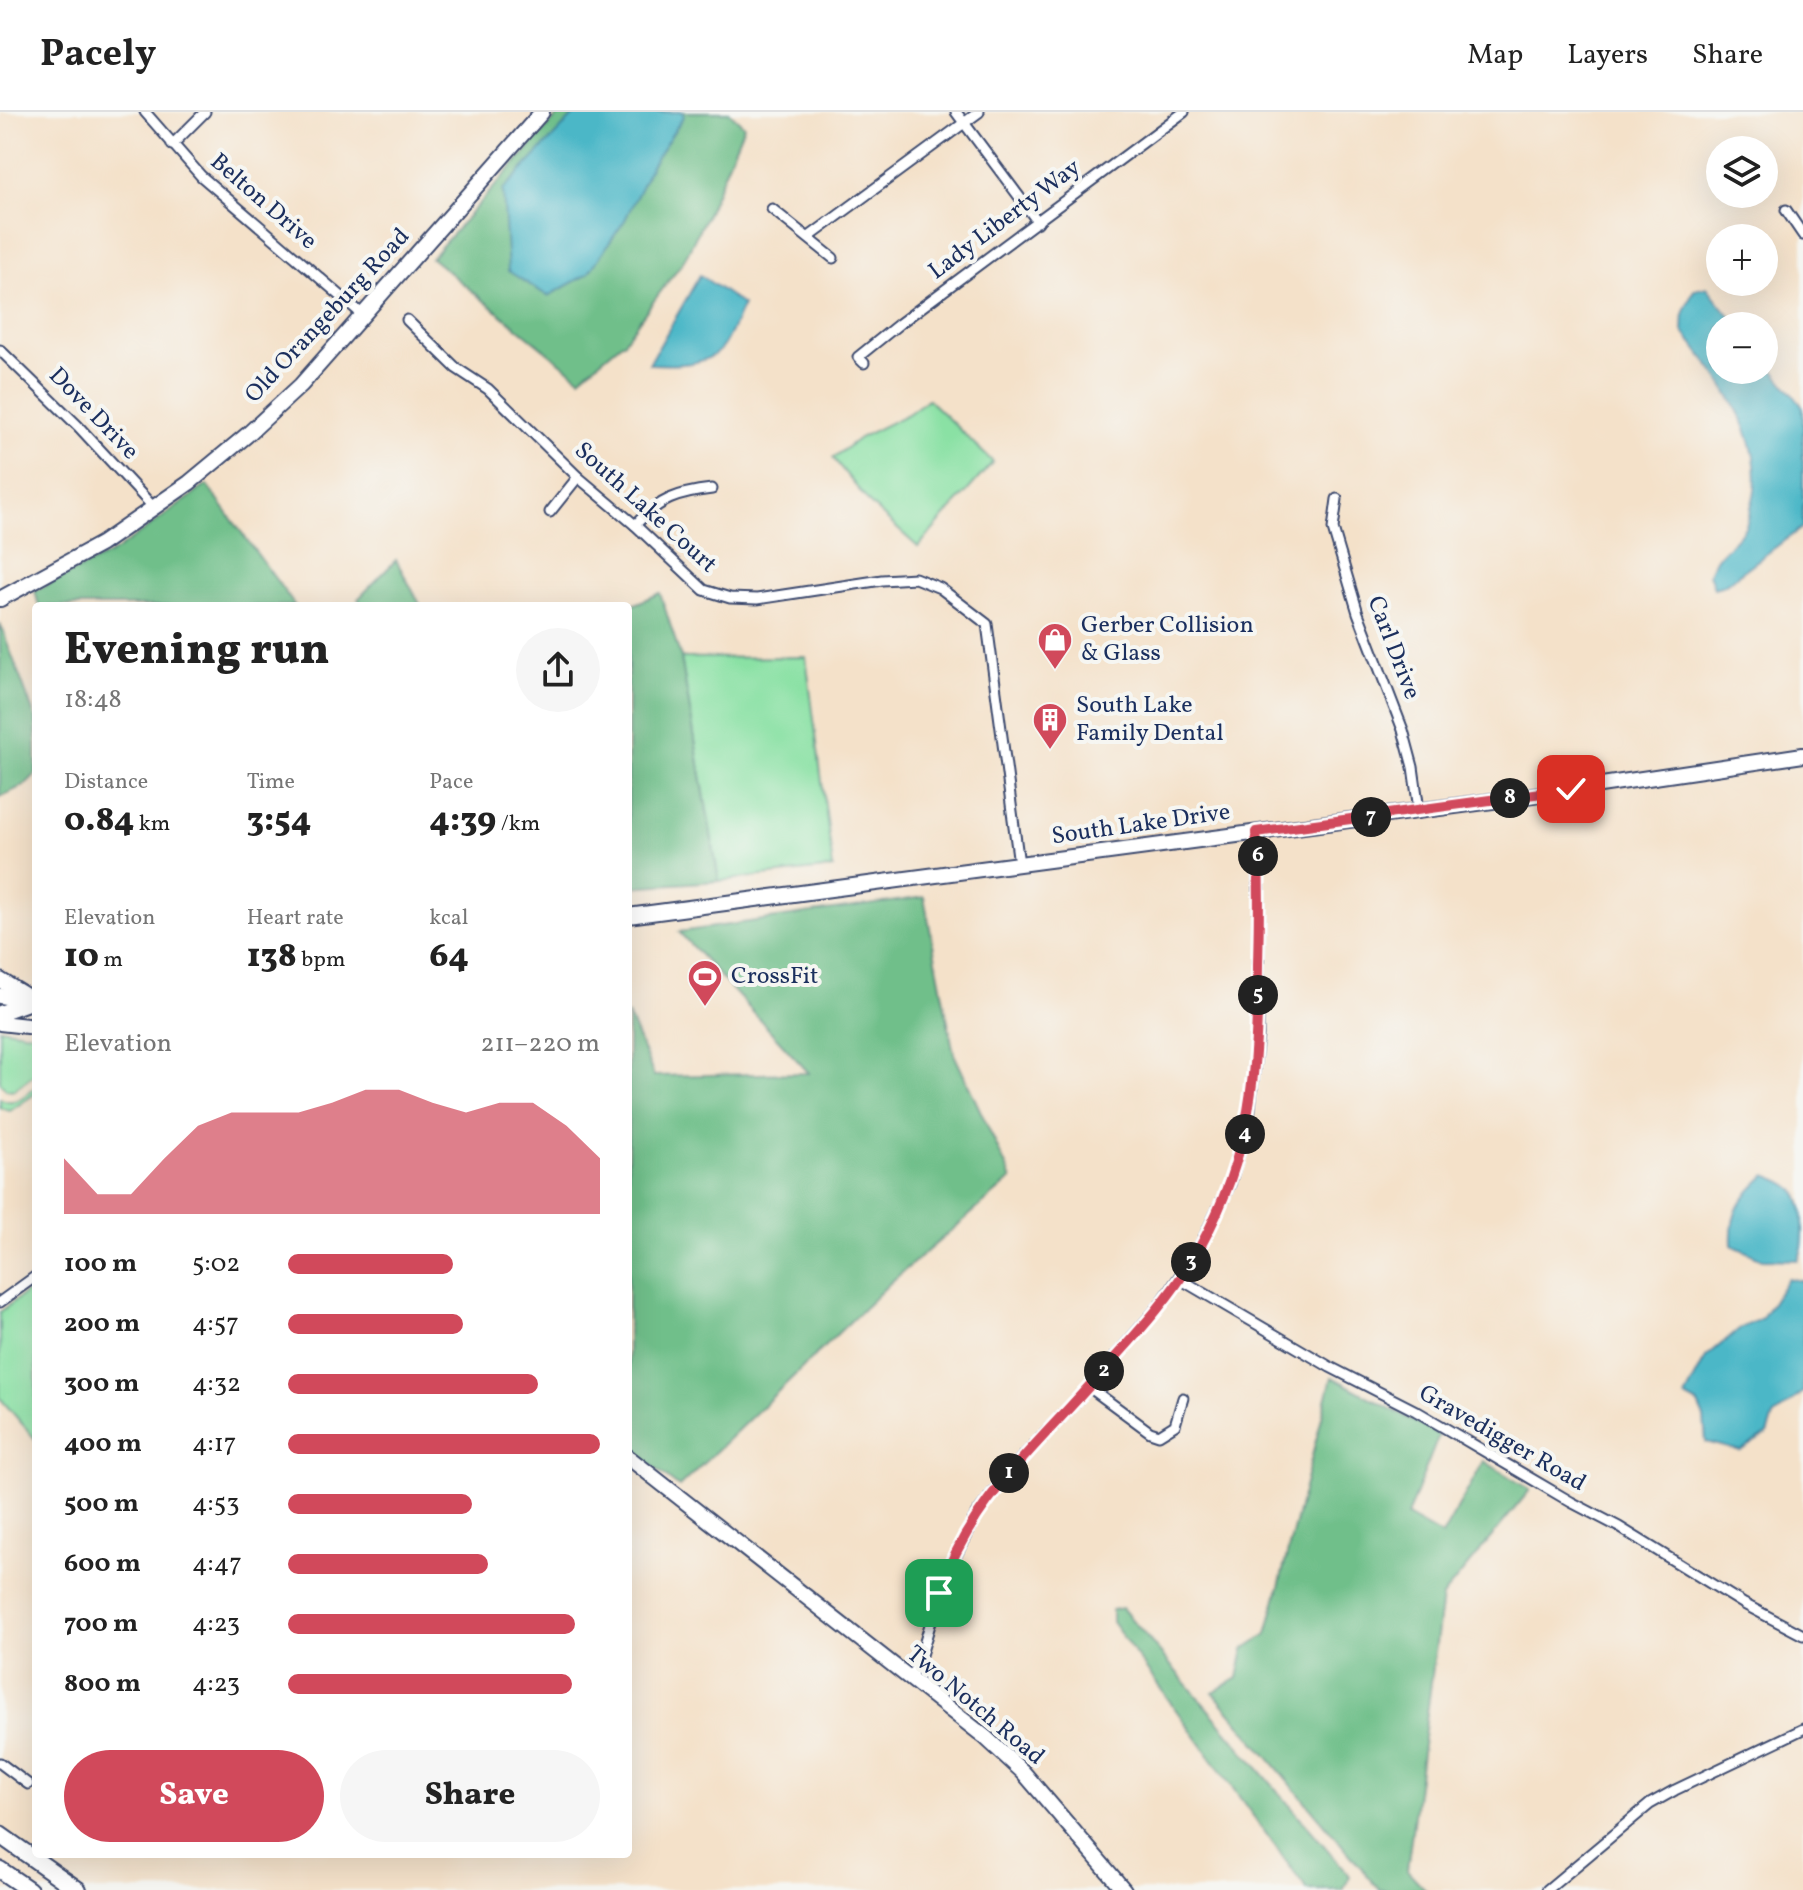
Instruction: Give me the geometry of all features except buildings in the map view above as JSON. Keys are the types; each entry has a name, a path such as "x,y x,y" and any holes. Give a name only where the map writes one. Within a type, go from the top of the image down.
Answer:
{"highway":[{"path":"0,1835 32,1858"},
{"path":"33,1858 78,1890"},
{"path":"0,1870 29,1890"}],"street":[{"name":"Belton Drive","path":"145,112 201,176 363,315"},
{"path":"172,145 205,112"},
{"name":"Old Orangeburg Road","path":"0,599 79,558 155,509 234,447 301,385 542,112"},
{"path":"956,112 1038,222"},
{"path":"809,237 979,112"},
{"name":"Lady Liberty Way","path":"864,363 858,357 868,349 1184,112"},
{"path":"772,209 833,258"},
{"path":"1786,210 1803,235"},
{"name":"South Lake Court","path":"407,320 456,368 488,389 578,477 704,590 730,598 757,599 915,578 940,588 987,624 1019,864"},
{"name":"Dove Drive","path":"0,350 89,437 155,509"},
{"path":"550,512 578,477"},
{"path":"635,525 647,513 677,494 712,489"},
{"name":"Carl Drive","path":"1337,499 1333,529 1358,613 1403,730 1413,767 1419,810"},
{"name":"South Lake Drive","path":"632,915 1803,755"},
{"path":"911,1677 946,1574 976,1515 1008,1473 1089,1387 1180,1279 1230,1184 1249,1117 1258,1035 1256,832"},
{"path":"0,980 32,999"},
{"path":"0,996 32,1001"},
{"path":"0,1013 32,1002"},
{"path":"0,1023 32,1027"},
{"path":"0,1302 32,1279"},
{"name":"Gravedigger Road","path":"1180,1279 1330,1367 1416,1411 1619,1527 1744,1604 1803,1635"},
{"path":"1089,1387 1150,1432 1159,1435 1175,1425 1183,1398"},
{"name":"Two Notch Road","path":"632,1460 985,1737 1023,1772 1124,1890"},
{"path":"1547,1890 1650,1804 1803,1729"},
{"path":"0,1763 28,1784"}],"green space":[{"path":"561,112 729,112 744,126 684,260 624,341 580,378 431,258"},
{"path":"928,399 993,462 918,547 871,505 833,458 859,438 908,414"},
{"path":"207,485 292,602 38,602 35,591 114,552"},
{"path":"396,560 419,602 360,602 358,599"},
{"path":"660,593 681,658 719,881 632,887 632,605"},
{"path":"0,623 32,709 32,778 25,785 0,797"},
{"path":"806,657 833,868 719,881 681,658"},
{"path":"924,897 954,1054 1012,1179 891,1282 679,1487 632,1450 632,1024 654,1076 809,1073 679,932"},
{"path":"0,1028 32,1033 32,1076 14,1090 6,1089 0,1082"},
{"path":"32,1090 32,1096 10,1111 0,1108 0,1098 14,1101"},
{"path":"32,1288 32,1435 0,1398 0,1312"},
{"path":"1332,1377 1439,1435 1407,1516 1442,1536 1484,1461 1530,1490 1442,1597 1407,1870 1426,1890 1380,1890 1213,1692 1238,1678 1244,1649 1267,1634"},
{"path":"1122,1608 1350,1876 1343,1890 1307,1890 1112,1622 1112,1610"}],"water":[{"path":"577,112 683,112 684,116 651,166 625,220 588,274 548,296 508,271 503,190"},
{"path":"700,275 743,305 726,341 717,353 699,361 649,364"},
{"path":"1706,287 1706,296 1714,296 1727,312 1706,312 1706,361 1683,331 1684,311 1694,290"},
{"path":"1778,376 1803,407 1803,527 1724,585 1714,588 1709,573 1716,559 1745,528 1756,483 1748,436 1722,384 1778,384"},
{"path":"1766,1175 1792,1188 1800,1199 1803,1237 1798,1260 1762,1259 1732,1245 1735,1213"},
{"path":"1788,1278 1803,1281 1803,1392 1773,1417 1767,1434 1740,1451 1706,1442 1704,1418 1698,1404 1685,1397 1706,1357 1739,1329 1762,1318"}],"place":[{"name":"Gerber Collision & Glass","path":"1055,671"},
{"name":"South Lake Family Dental","path":"1050,751"},
{"name":"CrossFit","path":"705,1008"}],"route":[{"path":"939,1593 976,1515 1008,1473 1089,1387 1180,1279 1230,1184 1249,1117 1258,1035 1256,832 1571,789"}]}
